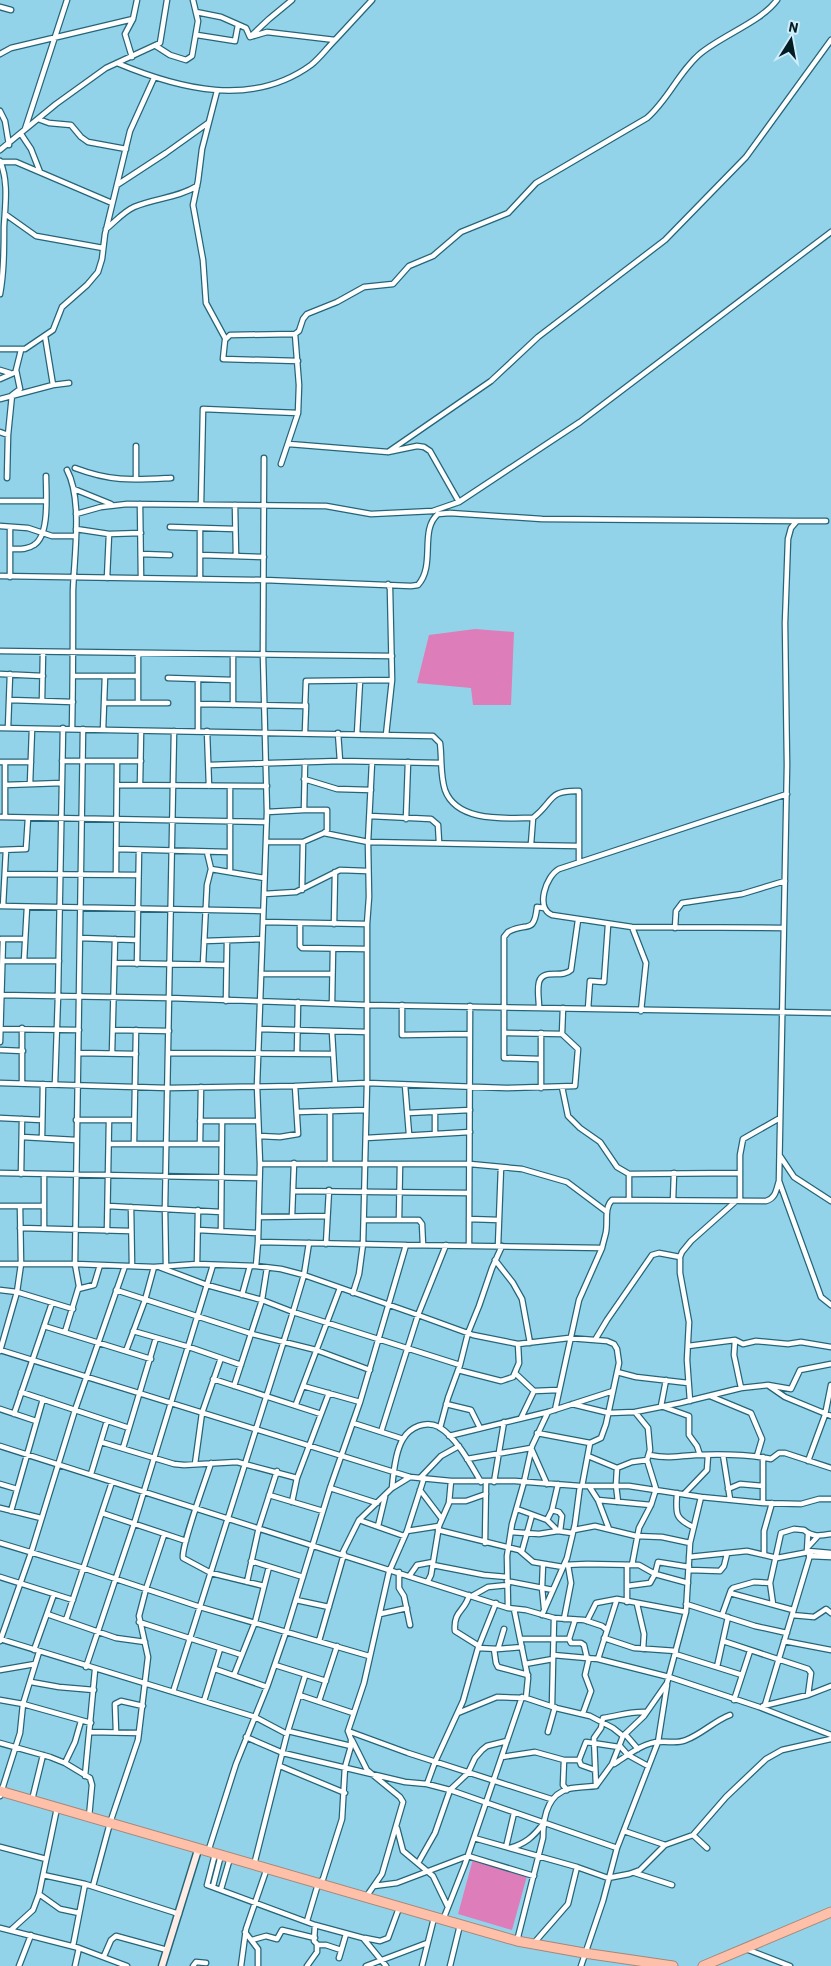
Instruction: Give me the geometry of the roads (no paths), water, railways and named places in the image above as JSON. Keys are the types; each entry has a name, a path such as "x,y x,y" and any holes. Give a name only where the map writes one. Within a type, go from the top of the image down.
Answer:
{"highway":[{"path":"0,1793 517,1941 672,1966"},
{"path":"703,1966 721,1963 745,1949 831,1912"}],"street":[{"path":"40,172 23,132 46,70 67,0"},
{"path":"132,56 125,34 138,0"},
{"path":"0,150 64,98 106,68 156,46 161,41 167,0"},
{"path":"156,46 176,58 190,59 194,50 198,22 192,0"},
{"path":"250,37 269,18 292,0"},
{"path":"117,62 154,78 194,88 242,91 263,87 280,82 312,63 372,0"},
{"path":"225,338 230,334 295,334 299,331 307,314 337,302 364,287 393,284 409,266 433,256 461,232 508,213 536,183 647,118 656,110 688,65 701,52 766,12 777,0"},
{"path":"0,7 11,10"},
{"path":"196,12 220,17 246,28 250,37"},
{"path":"0,54 7,49 132,19"},
{"path":"197,35 235,42 238,25"},
{"path":"250,37 267,32 335,40"},
{"path":"388,452 491,381 538,337 665,240 746,157 831,40"},
{"path":"0,349 21,350 45,336 55,328 62,307 87,285 98,272 101,266 112,203 130,131 154,78"},
{"path":"217,90 200,161 198,186 193,205 203,260 206,303 225,338 223,359 298,361"},
{"path":"0,111 6,127 8,144"},
{"path":"38,119 49,123 71,125 81,137 92,143 126,149"},
{"path":"117,186 166,154 208,123"},
{"path":"0,294 5,182 0,161 16,162 112,203"},
{"path":"106,230 128,210 136,206 181,195 198,186"},
{"path":"5,214 36,236 103,248"},
{"path":"76,514 112,505 201,504 326,506 371,514 433,511 459,502 580,422 831,232"},
{"path":"281,464 298,413 299,385 295,334"},
{"path":"45,336 53,385"},
{"path":"7,478 8,435 12,395 20,389 14,372 21,350"},
{"path":"0,370 14,372"},
{"path":"0,379 14,372"},
{"path":"0,399 53,385 69,383"},
{"path":"201,504 203,409 298,413"},
{"path":"0,432 8,435"},
{"path":"289,444 388,452 417,446 424,447 430,451 459,502"},
{"path":"136,446 136,480"},
{"path":"256,1266 260,1164 257,1086 267,812 263,655 264,458"},
{"path":"76,468 103,478 136,480 171,478"},
{"path":"67,470 74,489 76,514 72,729"},
{"path":"10,549 32,546 40,540 46,502 46,476"},
{"path":"74,489 112,505"},
{"path":"0,501 46,502"},
{"path":"140,504 142,578"},
{"path":"236,505 236,556"},
{"path":"0,576 264,580 410,586 418,585 426,572 431,524 438,514 542,518 826,521"},
{"path":"797,521 791,528 788,539 785,623 786,794 779,1181 821,1297 831,1305"},
{"path":"0,526 28,528 52,536 75,536"},
{"path":"10,527 10,576"},
{"path":"170,527 235,528"},
{"path":"200,528 200,579"},
{"path":"76,529 109,534 141,533"},
{"path":"107,578 109,534"},
{"path":"142,554 170,555"},
{"path":"200,555 264,557"},
{"path":"386,735 392,680 390,589 388,584"},
{"path":"0,651 392,656"},
{"path":"42,701 43,652"},
{"path":"138,653 138,703"},
{"path":"233,655 233,705"},
{"path":"0,674 42,676"},
{"path":"8,728 10,674"},
{"path":"73,676 138,676"},
{"path":"103,730 105,676"},
{"path":"168,678 233,680"},
{"path":"198,680 198,731"},
{"path":"357,734 360,680"},
{"path":"306,681 392,680"},
{"path":"198,704 306,706 306,681"},
{"path":"305,732 306,681"},
{"path":"9,700 73,702"},
{"path":"104,703 168,703"},
{"path":"0,728 305,732 435,737 440,743 444,788 448,796 467,812 486,817 533,818"},
{"path":"55,1084 63,728"},
{"path":"30,784 32,729"},
{"path":"65,1332 73,1309 79,1282 75,1264 76,1120 83,729"},
{"path":"140,785 141,731"},
{"path":"166,1266 165,1208 174,731"},
{"path":"207,731 209,786"},
{"path":"338,733 340,761"},
{"path":"62,761 141,761"},
{"path":"116,874 117,761"},
{"path":"209,765 340,761 441,763"},
{"path":"31,762 2,762 5,785 2,817 266,822"},
{"path":"304,810 305,762"},
{"path":"353,1293 360,1268 364,1220 367,1082 366,949 369,897 367,871 372,762"},
{"path":"406,819 408,762"},
{"path":"304,779 337,789 371,790"},
{"path":"5,785 62,783"},
{"path":"117,785 267,786"},
{"path":"230,786 230,872"},
{"path":"531,844 533,818 554,795 563,791 579,791 579,862"},
{"path":"544,908 546,886 550,876 559,869 786,794"},
{"path":"267,812 327,810 327,830 324,834"},
{"path":"370,816 406,819 428,818 434,820 439,827 439,842"},
{"path":"0,850 26,849 28,818"},
{"path":"266,842 303,842 324,834 368,842 580,846"},
{"path":"302,890 303,842"},
{"path":"116,849 229,852"},
{"path":"6,850 1,906 263,911"},
{"path":"137,964 139,850"},
{"path":"203,964 207,885 211,868 208,852"},
{"path":"211,868 264,878"},
{"path":"264,894 290,893 302,890 335,872 346,869 367,871"},
{"path":"334,924 335,872"},
{"path":"5,874 138,875"},
{"path":"675,928 676,911 682,903 742,894 784,881"},
{"path":"24,961 27,907"},
{"path":"540,1058 504,1058 505,935 512,929 532,925 535,921 537,907 544,908 550,914 578,920 632,927 783,928"},
{"path":"539,1007 538,983 541,978 549,974 566,974 571,970 578,920"},
{"path":"263,922 367,924"},
{"path":"300,923 301,947 366,949"},
{"path":"588,1008 590,981 604,982 608,924"},
{"path":"632,927 646,964 641,1011"},
{"path":"80,938 137,940"},
{"path":"0,1042 2,939 25,939"},
{"path":"112,1053 115,939"},
{"path":"204,941 262,940"},
{"path":"226,1001 227,941"},
{"path":"332,1003 333,949"},
{"path":"3,961 58,961"},
{"path":"115,963 169,965 226,964"},
{"path":"261,974 332,974"},
{"path":"1,995 169,998 367,1005 588,1008 641,1011 831,1013"},
{"path":"297,1053 298,1002"},
{"path":"402,1005 402,1035 470,1034"},
{"path":"469,1246 470,1006"},
{"path":"562,1034 563,1008"},
{"path":"22,1028 22,1083"},
{"path":"0,1029 79,1030"},
{"path":"259,1029 367,1032"},
{"path":"113,1030 168,1031"},
{"path":"134,1142 136,1030"},
{"path":"332,1032 335,1084"},
{"path":"0,1083 168,1088 295,1086 367,1082 404,1085 541,1088 573,1087 576,1084 578,1050 562,1034 504,1033"},
{"path":"541,1034 541,1088"},
{"path":"0,1050 22,1051"},
{"path":"78,1053 136,1054"},
{"path":"168,1053 332,1054"},
{"path":"42,1138 43,1084"},
{"path":"404,1085 409,1134"},
{"path":"259,1136 280,1137 298,1134 295,1086"},
{"path":"200,1143 201,1087"},
{"path":"562,1087 568,1116 580,1128 600,1142 616,1166 629,1174 740,1173"},
{"path":"297,1112 366,1110"},
{"path":"408,1113 470,1110"},
{"path":"330,1111 330,1163"},
{"path":"434,1112 435,1133"},
{"path":"0,1118 42,1120"},
{"path":"690,1401 688,1382 689,1322 680,1272 680,1257 692,1241 738,1201 740,1155 743,1139 780,1118"},
{"path":"21,1174 22,1119"},
{"path":"76,1120 134,1120"},
{"path":"106,1231 110,1144 109,1120"},
{"path":"200,1121 258,1121"},
{"path":"220,1231 222,1122"},
{"path":"366,1138 409,1134 470,1132"},
{"path":"22,1137 76,1140"},
{"path":"110,1144 134,1142 221,1144"},
{"path":"779,1155 794,1177 831,1201"},
{"path":"292,1216 294,1163"},
{"path":"260,1164 470,1164 522,1169 567,1182 607,1212"},
{"path":"400,1164 400,1219"},
{"path":"440,1428 468,1333 500,1246 501,1167"},
{"path":"673,1200 674,1173"},
{"path":"0,1174 166,1175 259,1178"},
{"path":"629,1174 629,1199"},
{"path":"44,1175 44,1228"},
{"path":"554,1410 579,1300 602,1248 609,1203 612,1200 629,1199 766,1201 771,1200 779,1181"},
{"path":"326,1244 330,1190"},
{"path":"293,1191 469,1193"},
{"path":"0,1206 44,1206"},
{"path":"20,1206 21,1264 17,1292 0,1351 410,1477 451,1481 524,1482 581,1486 616,1485 656,1489 701,1497 730,1498 763,1503 801,1504 819,1499 831,1499"},
{"path":"108,1206 221,1212"},
{"path":"131,1207 132,1266"},
{"path":"197,1264 198,1210"},
{"path":"259,1217 327,1216"},
{"path":"364,1220 400,1219 421,1221 423,1245"},
{"path":"469,1219 499,1220"},
{"path":"20,1228 130,1231"},
{"path":"198,1230 258,1233"},
{"path":"258,1242 602,1248"},
{"path":"173,1692 257,1431 304,1276 309,1243"},
{"path":"162,1966 179,1914 210,1853 246,1738 275,1665 330,1488 354,1422 406,1245"},
{"path":"381,1432 418,1315 446,1246"},
{"path":"595,1340 652,1254 680,1257"},
{"path":"496,1260 513,1283 522,1300 530,1343"},
{"path":"0,1264 156,1267 197,1264 256,1266 304,1276 473,1335 518,1344 570,1338 607,1341 614,1344 617,1349 619,1363 601,1438 590,1443 537,1433"},
{"path":"78,1289 94,1285 100,1265"},
{"path":"86,1667 134,1524 213,1265"},
{"path":"125,1266 86,1376 31,1553 0,1640 95,1670 255,1716 288,1733 351,1746"},
{"path":"242,1295 250,1266"},
{"path":"156,1267 208,1285 262,1300 326,1323 379,1338 501,1381 513,1378 516,1374 519,1364 518,1344"},
{"path":"126,1351 156,1267"},
{"path":"234,1386 262,1300 267,1268"},
{"path":"296,1404 340,1288"},
{"path":"0,1290 17,1292 73,1309"},
{"path":"116,1290 252,1334 316,1350 370,1370"},
{"path":"14,1414 52,1303"},
{"path":"44,1326 150,1359"},
{"path":"133,1331 189,1347 241,1365"},
{"path":"123,1448 141,1394 156,1338"},
{"path":"688,1346 734,1340 743,1344 756,1341 788,1344 806,1342 831,1347"},
{"path":"734,1340 734,1355 741,1388"},
{"path":"195,1464 202,1413 221,1358"},
{"path":"572,1404 608,1413 635,1412 741,1388 768,1385 792,1389 800,1370 831,1364"},
{"path":"617,1372 636,1377 688,1382"},
{"path":"516,1374 523,1383 534,1391 558,1390"},
{"path":"214,1379 296,1404 321,1414"},
{"path":"661,1406 666,1380"},
{"path":"768,1385 785,1397 831,1416"},
{"path":"808,1461 825,1415 831,1385"},
{"path":"303,1386 360,1402"},
{"path":"521,1418 534,1391"},
{"path":"449,1436 548,1412 613,1391"},
{"path":"21,1392 129,1428"},
{"path":"292,1502 298,1478 329,1393"},
{"path":"709,1396 751,1413 762,1439 757,1456"},
{"path":"11,1511 43,1399"},
{"path":"446,1404 471,1410 480,1428"},
{"path":"661,1406 690,1416 689,1435 697,1446 700,1455"},
{"path":"0,1409 36,1421"},
{"path":"508,1608 508,1548 511,1532 531,1448 548,1412"},
{"path":"628,1602 627,1586 636,1536 656,1489 648,1458 648,1428 635,1412"},
{"path":"91,1474 108,1421"},
{"path":"354,1422 403,1439"},
{"path":"494,1482 504,1422"},
{"path":"392,1488 393,1472 403,1439 420,1425 426,1424 440,1428 459,1446 484,1482 486,1494 485,1543"},
{"path":"101,1442 174,1464 237,1462 298,1478"},
{"path":"542,1616 544,1608 565,1566 590,1443"},
{"path":"0,1446 313,1544 508,1608 526,1610 554,1618 588,1621 608,1628"},
{"path":"366,1897 382,1874 402,1806 402,1800 363,1764 348,1732 364,1682 391,1569 406,1533 422,1478 440,1456 459,1446"},
{"path":"467,1459 531,1448"},
{"path":"531,1448 547,1484"},
{"path":"588,1456 617,1468 648,1458 722,1455 757,1456 773,1459 777,1454 785,1453 831,1468"},
{"path":"684,1494 707,1470 708,1455"},
{"path":"722,1455 730,1498"},
{"path":"763,1457 763,1503"},
{"path":"211,1463 186,1541 182,1555 183,1558 211,1573 264,1586"},
{"path":"617,1468 618,1502"},
{"path":"248,1582 259,1527 276,1471"},
{"path":"319,1641 343,1554 359,1520 386,1496 392,1488 410,1477"},
{"path":"428,1581 431,1575 438,1528 449,1501 451,1481"},
{"path":"66,1620 112,1482"},
{"path":"0,1484 17,1489"},
{"path":"547,1520 552,1510 558,1484"},
{"path":"728,1489 740,1484 763,1486"},
{"path":"589,1486 598,1500 609,1529"},
{"path":"330,1488 377,1503"},
{"path":"420,1490 442,1519"},
{"path":"677,1493 677,1515 682,1522 694,1527"},
{"path":"449,1501 466,1501 486,1494"},
{"path":"269,1495 323,1511"},
{"path":"378,1526 386,1496"},
{"path":"581,1966 603,1901 617,1848 658,1742 667,1683 686,1612 690,1543 701,1497"},
{"path":"598,1500 651,1504"},
{"path":"764,1555 764,1531 772,1503"},
{"path":"0,1508 41,1518"},
{"path":"517,1509 547,1520 559,1531"},
{"path":"552,1510 559,1512 562,1516 559,1531"},
{"path":"102,1513 186,1541"},
{"path":"522,1551 532,1515"},
{"path":"359,1520 406,1533 438,1528 485,1543 522,1551 533,1562 543,1564 565,1566 643,1566 655,1574 688,1583"},
{"path":"511,1532 539,1534 573,1531 592,1526 636,1536 662,1537 690,1543"},
{"path":"773,1604 770,1583 781,1533 800,1530 818,1536 831,1534"},
{"path":"93,1886 110,1823 139,1733 148,1657 139,1622 146,1589 164,1534"},
{"path":"808,1534 809,1551"},
{"path":"765,1705 809,1551 818,1536"},
{"path":"0,1543 116,1578 200,1607 370,1656"},
{"path":"689,1557 747,1551 777,1558 809,1551 831,1553"},
{"path":"809,1551 831,1557"},
{"path":"627,1586 650,1583 659,1562 689,1569 720,1571 724,1566 727,1554"},
{"path":"251,1561 303,1577"},
{"path":"410,1575 417,1565 433,1563 553,1590"},
{"path":"543,1564 542,1588 544,1608"},
{"path":"234,1675 255,1622 269,1566"},
{"path":"564,1619 571,1583 565,1566"},
{"path":"398,1572 399,1588 404,1596 410,1625"},
{"path":"431,1575 434,1583"},
{"path":"0,1577 74,1600"},
{"path":"507,1581 471,1595 466,1604 456,1614 455,1631 478,1647 496,1649 522,1647"},
{"path":"722,1615 733,1588 754,1582 770,1583"},
{"path":"730,1593 773,1604 810,1618 819,1616 826,1609 831,1612"},
{"path":"0,1793 16,1748 22,1721 23,1704 36,1664 36,1651 54,1594"},
{"path":"588,1621 596,1603 617,1599 686,1612"},
{"path":"598,1659 617,1599"},
{"path":"296,1600 329,1608"},
{"path":"427,1784 458,1713 478,1647 496,1603"},
{"path":"637,1604 644,1634 643,1649"},
{"path":"686,1604 755,1626 787,1633"},
{"path":"380,1614 407,1608"},
{"path":"443,1920 468,1856 507,1741 524,1698 528,1674 514,1609"},
{"path":"47,1614 116,1638 145,1642"},
{"path":"717,1667 728,1617"},
{"path":"548,1732 553,1707 554,1618"},
{"path":"575,1620 569,1639 572,1644 581,1643 584,1645 587,1658 585,1674 591,1691 583,1713"},
{"path":"139,1622 242,1655"},
{"path":"504,1629 496,1649 496,1663 498,1666 528,1674"},
{"path":"604,1638 643,1649 675,1653 742,1675"},
{"path":"520,1639 569,1639"},
{"path":"723,1641 810,1671 808,1695"},
{"path":"784,1641 831,1650"},
{"path":"319,1701 337,1646"},
{"path":"204,1701 220,1649"},
{"path":"734,1700 750,1651"},
{"path":"525,1664 553,1657 598,1659 669,1677 759,1708 831,1737"},
{"path":"0,1670 36,1664"},
{"path":"275,1665 305,1676 326,1681"},
{"path":"215,1669 267,1687"},
{"path":"85,1776 95,1670"},
{"path":"254,1865 288,1733 305,1676"},
{"path":"31,1682 59,1688 94,1690"},
{"path":"507,1848 519,1846 532,1838 543,1823 551,1799 567,1790 596,1786 612,1764 624,1735 646,1712 667,1683"},
{"path":"759,1708 808,1695 831,1686"},
{"path":"299,1695 353,1712"},
{"path":"458,1713 489,1699 508,1696 524,1698 553,1707 583,1713 624,1735 638,1749"},
{"path":"0,1700 23,1704 91,1723"},
{"path":"116,1732 116,1704 121,1701 143,1706"},
{"path":"596,1786 594,1743 595,1736 601,1728 604,1717 616,1717 632,1711 646,1712"},
{"path":"612,1764 638,1749 658,1742 684,1741 718,1720 730,1715"},
{"path":"65,1763 75,1742 81,1721"},
{"path":"90,1732 139,1733"},
{"path":"348,1732 551,1799"},
{"path":"474,1838 577,1867 608,1878 635,1873 665,1845 694,1835 726,1797 766,1759 782,1750 831,1737"},
{"path":"246,1738 283,1753 405,1782 427,1784 450,1790 617,1848"},
{"path":"307,1921 318,1884 323,1879 342,1819 345,1768 351,1739"},
{"path":"418,1863 435,1833 450,1790 468,1773 475,1758 482,1750 488,1746 507,1741"},
{"path":"595,1770 581,1765 579,1760 586,1742 620,1747 628,1755 648,1766"},
{"path":"0,1743 65,1763 91,1780 89,1817"},
{"path":"502,1757 535,1752 564,1760 579,1760"},
{"path":"32,1801 43,1755"},
{"path":"564,1760 563,1785 567,1790"},
{"path":"280,1766 345,1793"},
{"path":"10,1930 33,1910 40,1894 57,1808"},
{"path":"507,1848 514,1813"},
{"path":"517,1941 543,1838 543,1823"},
{"path":"396,1826 403,1851 428,1871 437,1881 448,1907"},
{"path":"624,1831 665,1845"},
{"path":"694,1835 707,1848"},
{"path":"0,1847 46,1859"},
{"path":"210,1853 217,1871 212,1886"},
{"path":"210,1853 206,1884 315,1925 380,1941 388,1938 399,1908"},
{"path":"374,1886 397,1883 468,1856 534,1876"},
{"path":"221,1889 230,1858"},
{"path":"533,1944 568,1904 577,1867"},
{"path":"242,1966 245,1932 267,1868"},
{"path":"217,1871 226,1874"},
{"path":"635,1873 672,1885"},
{"path":"43,1875 93,1886 179,1914"},
{"path":"73,1946 84,1884"},
{"path":"40,1894 60,1909 79,1913"},
{"path":"422,1966 434,1918"},
{"path":"307,1966 317,1952 318,1945 315,1938 315,1925"},
{"path":"450,1966 460,1925"},
{"path":"0,1928 73,1946 110,1958 127,1966"},
{"path":"252,1940 266,1936 277,1939 282,1930 315,1938"},
{"path":"245,1932 258,1949 258,1966"},
{"path":"339,1958 346,1934"},
{"path":"20,1966 32,1935"},
{"path":"104,1956 111,1940 116,1936 168,1950"},
{"path":"363,1938 386,1966"},
{"path":"366,1966 382,1962 427,1943"},
{"path":"318,1945 326,1945 341,1950"},
{"path":"75,1966 79,1948"},
{"path":"745,1949 777,1964 790,1966"},
{"path":"108,1966 110,1958"},
{"path":"193,1966 196,1962 206,1962"}]}
